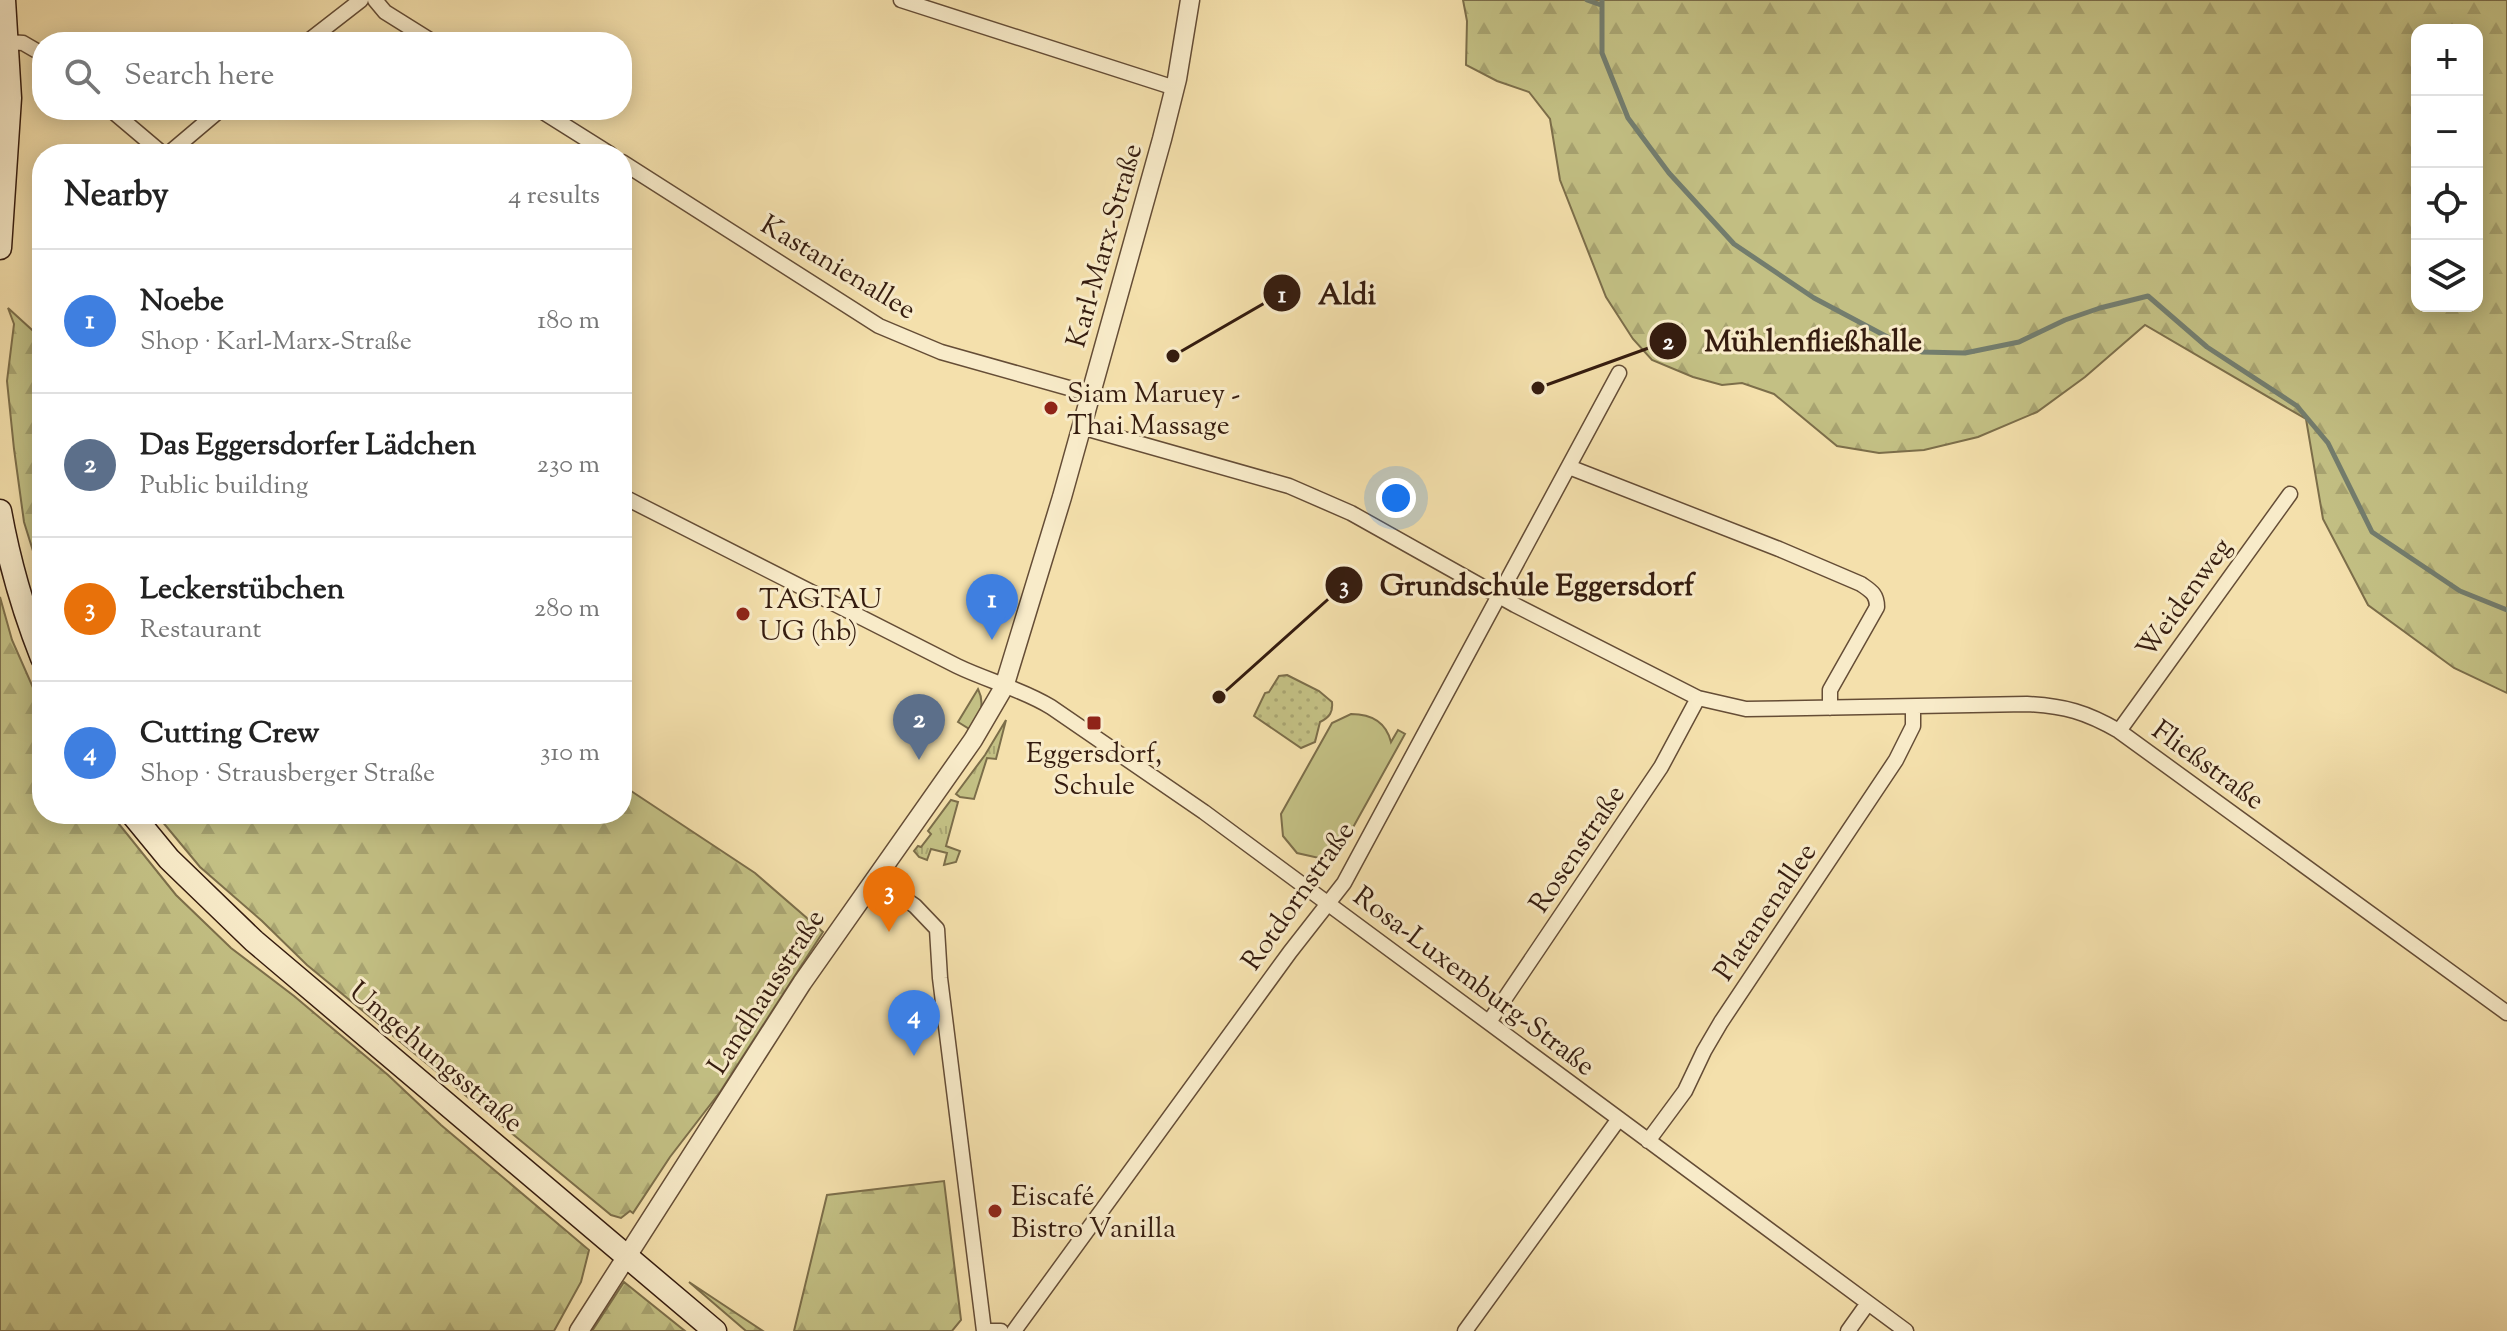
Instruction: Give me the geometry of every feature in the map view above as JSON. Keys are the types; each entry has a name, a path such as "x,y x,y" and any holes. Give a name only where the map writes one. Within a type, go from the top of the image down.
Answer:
{"main road":[{"path":"0,248 10,98 4,0"},
{"path":"0,511 14,574 32,633"},
{"name":"Umgehungsstraße","path":"140,824 169,859 254,941 715,1331"}],"street":[{"path":"320,32 361,0"},
{"path":"375,0 385,12 417,32"},
{"path":"901,0 1175,88"},
{"name":"Karl-Marx-Straße","path":"1004,687 1081,427 1175,88 1190,0"},
{"path":"8,42 23,43 32,48"},
{"path":"124,120 154,144"},
{"path":"178,144 208,120"},
{"path":"556,120 594,144"},
{"name":"Kastanienallee","path":"632,168 879,326 925,347 1090,394"},
{"name":"Rotdornstraße","path":"1014,1331 1344,883 1619,373"},
{"name":"Fließstraße","path":"1081,427 1289,486 1351,513 1498,595 1698,698 1746,709 2027,704 2056,706 2089,715 2119,731 2507,1013"},
{"path":"1569,467 1779,549 1861,584 1872,592 1877,597 1877,607 1830,690 1830,708"},
{"name":"Weidenweg","path":"2119,731 2290,494"},
{"name":"Rosa-Luxemburg-Straße","path":"632,501 957,666 1004,687 1032,695 1051,707 1204,812 1906,1331"},
{"name":"Landhausstraße","path":"579,1331 794,996 973,740 1004,687"},
{"name":"Rosenstraße","path":"1489,1022 1661,767 1698,698"},
{"name":"Platanenallee","path":"1648,1141 1685,1091 1721,1022 1896,760 1913,726 1913,708"},
{"path":"875,878 915,906 937,929 940,978 986,1331 1001,1331"},
{"path":"1465,1331 1618,1120"},
{"path":"1848,1331 1868,1303"}],"green space":[{"path":"1463,0 2507,0 2507,693 2454,668 2368,605 2323,519 2306,419 2145,325 2085,377 2037,412 1978,437 1924,450 1879,453 1837,446 1774,394 1742,383 1722,385 1693,377 1652,360 1633,339 1606,297 1560,180 1550,119 1529,92 1497,81 1466,65 1467,21"},
{"path":"8,308 32,330 32,548 24,522 7,381 14,324"},
{"path":"0,597 12,640 32,685 32,824 119,824 176,895 231,948 388,1075 441,1125 589,1250 581,1282 554,1331 0,1331"},
{"path":"1287,675 1319,691 1332,702 1330,714 1320,722 1315,742 1301,748 1254,716 1265,693 1269,692 1279,676"},
{"path":"978,689 981,705 971,730 958,722"},
{"path":"1351,714 1377,720 1391,742 1398,730 1405,734 1341,849 1319,858 1297,853 1283,836 1281,814 1332,723"},
{"path":"1006,720 996,759 987,758 974,799 960,797 956,794"},
{"path":"632,792 755,873 823,932 720,1092 670,1157 633,1213 630,1211 621,1218 611,1215 307,965 200,867 164,824 632,824"},
{"path":"951,800 958,802 946,846 960,851 956,862 944,865 947,853 931,849 927,860 914,851 931,834 928,831"},
{"path":"944,1181 961,1320 952,1331 794,1331 827,1195"},
{"path":"624,1282 685,1331 592,1331"},
{"path":"689,1282 763,1331 746,1331"}],"waterway":[{"path":"1587,0 1601,5"},
{"path":"1602,0 1602,53 1628,118 1669,173 1734,244 1814,298 1922,352 1965,353 2019,342 2065,320 2148,296 2207,347 2297,406 2328,443 2372,532 2460,591 2507,610"}],"place":[{"name":"Aldi","path":"1173,356"},
{"name":"Mühlenfließhalle","path":"1538,388"},
{"name":"Siam Maruey - Thai Massage","path":"1051,408"},
{"name":"TAGTAU UG (hb)","path":"743,614"},
{"name":"Noebe","path":"992,640"},
{"name":"Grundschule Eggersdorf","path":"1219,697"},
{"name":"Eggersdorf, Schule","path":"1094,723"},
{"name":"Das Eggersdorfer Lädchen","path":"919,760"},
{"name":"Leckerstübchen","path":"889,932"},
{"name":"Cutting Crew","path":"914,1056"},
{"name":"Eiscafé Bistro Vanilla","path":"995,1211"}]}
